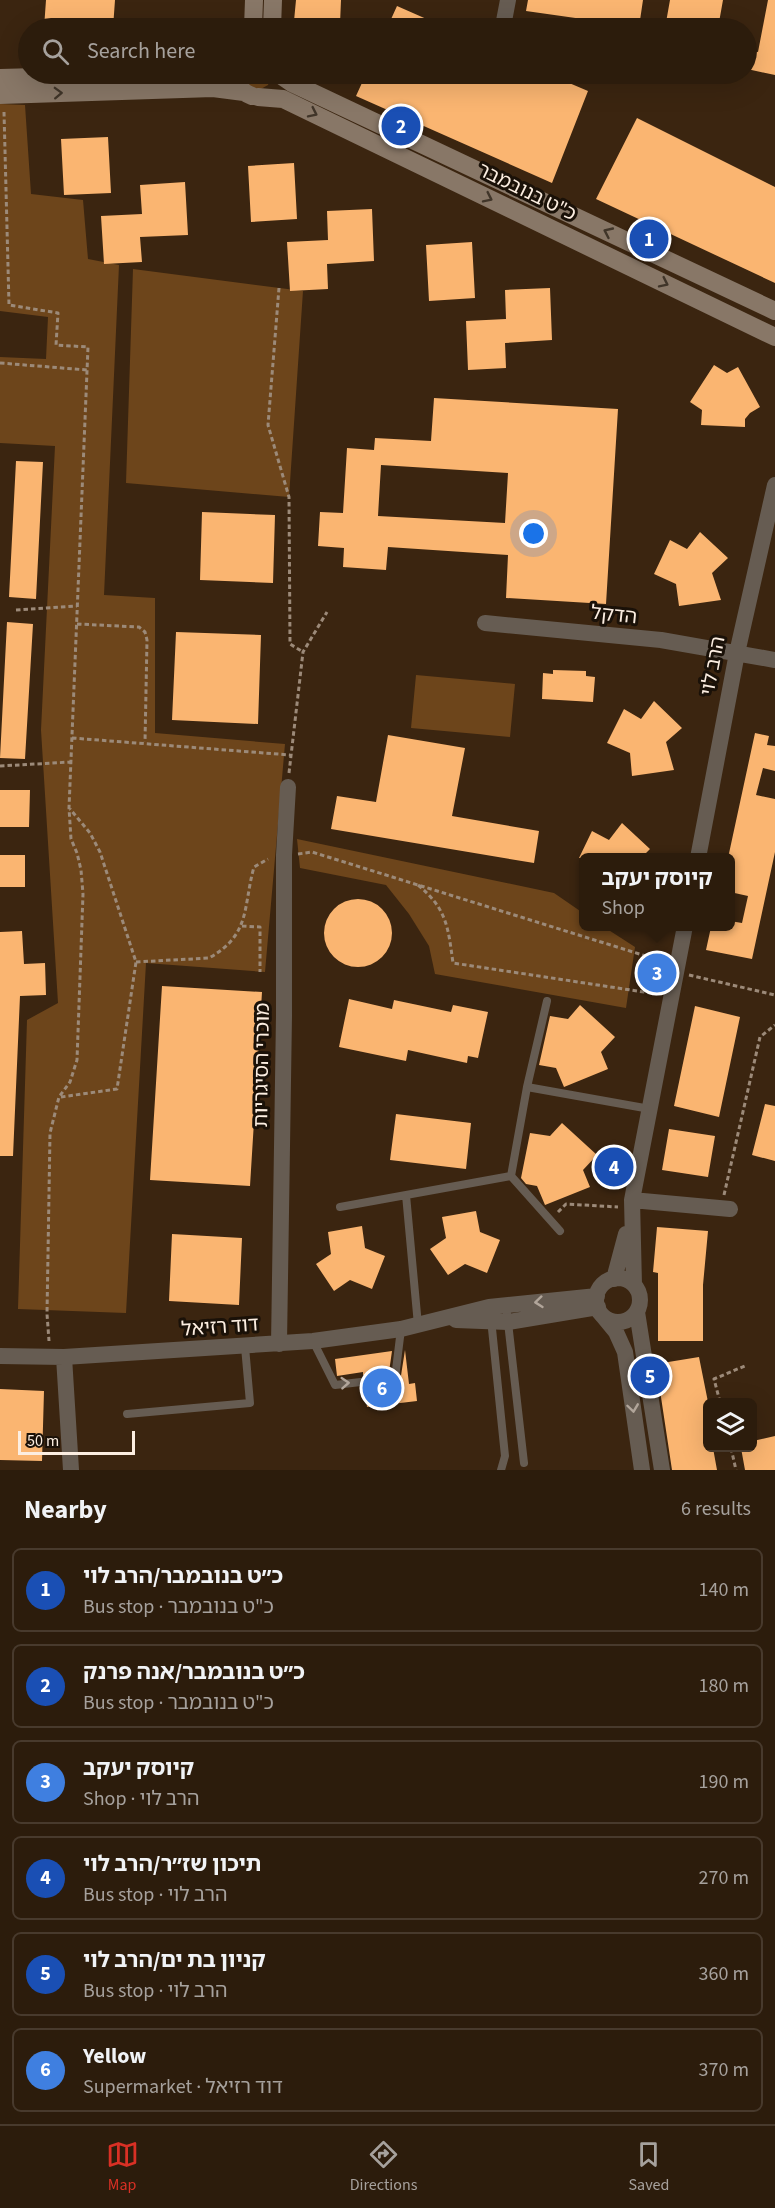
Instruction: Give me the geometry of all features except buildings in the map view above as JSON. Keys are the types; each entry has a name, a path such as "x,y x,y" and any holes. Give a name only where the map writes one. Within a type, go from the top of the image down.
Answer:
{"street":[{"path":"253,18 254,0"},
{"path":"272,18 273,0"},
{"path":"505,18 508,0"},
{"path":"1,89 49,84"},
{"path":"241,84 251,94 270,93 276,84"},
{"name":"כ\"ט בנובמבר","path":"296,84 775,311"},
{"name":"כ\"ט בנובמבר","path":"1,89 213,88 282,99 775,337"},
{"name":"הרב לוי","path":"699,853 737,653 775,484"},
{"name":"הדקל","path":"486,623 661,640 775,660"},
{"name":"מוכרי הסיגריות","path":"279,1344 284,855 288,787"},
{"path":"614,1279 631,1208 684,931"},
{"path":"631,1208 725,1209"},
{"path":"631,1208 634,1285 640,1298 637,1312 662,1470"},
{"path":"634,1285 627,1281 614,1279 603,1285 599,1306 616,1332 625,1353 642,1470"},
{"path":"599,1306 614,1322 633,1317 637,1312"},
{"name":"דוד רזיאל","path":"0,1356 64,1357 245,1347 313,1341 401,1329 440,1319 599,1306"},
{"path":"64,1357 71,1470"}],"lane":[{"path":"511,1176 527,1087 547,1001"},
{"path":"527,1087 650,1109"},
{"path":"340,1207 511,1176"},
{"path":"511,1176 560,1231"},
{"path":"406,1195 418,1324"},
{"path":"499,1314 524,1462"},
{"path":"499,1314 506,1456 501,1470"},
{"path":"313,1341 335,1385 395,1378 401,1329"},
{"path":"127,1414 250,1403 245,1347"}],"path":[{"path":"1,89 9,305 58,313 56,345 88,347 69,808 71,839 81,870 83,906 77,1060 70,1082 59,1097 50,1133 47,1314"},
{"path":"279,288 268,425 289,497 290,644 303,652"},
{"path":"0,363 87,370"},
{"path":"16,610 77,606"},
{"path":"288,787 303,652 327,612"},
{"path":"77,624 138,627 145,632 147,640 145,742"},
{"path":"72,738 290,755"},
{"path":"0,766 71,762"},
{"path":"59,1097 117,1089 136,962 100,852 90,833 69,808"},
{"path":"136,962 209,958 231,942 243,926 254,867 284,855 312,852 416,883 677,969 775,994"},
{"path":"416,883 435,899 446,922 453,963 672,996"},
{"path":"243,926 260,927 260,972"},
{"path":"725,1209 760,1037 775,1025"},
{"path":"550,1219 566,1204 631,1208"},
{"path":"719,1398 714,1379 747,1365"},
{"path":"732,1452 736,1470"}],"shaded area":[{"path":"246,84 268,84 259,90 249,89"},
{"path":"0,104 25,105 31,194 83,200 88,259 119,265 104,595 155,598 155,733 285,744 265,972 146,963 126,1313 18,1309 27,1020 58,1003 41,730 55,446 0,443 0,357 46,359 48,317 0,311"},
{"path":"133,269 303,291 289,497 126,483"},
{"path":"416,675 515,684 510,737 411,728"},
{"path":"297,839 554,893 579,910 579,931 610,931 635,947 626,1008 435,974 429,946 409,914 386,885 300,868"}],"place":[{"name":"כ״ט בנובמבר/אנה פרנק","path":"401,126"},
{"name":"כ״ט בנובמבר/הרב לוי","path":"649,239"},
{"name":"קיוסק יעקב","path":"657,973"},
{"name":"תיכון שז״ר/הרב לוי","path":"614,1167"},
{"name":"קניון בת ים/הרב לוי","path":"650,1376"},
{"name":"Yellow","path":"382,1388"}]}
